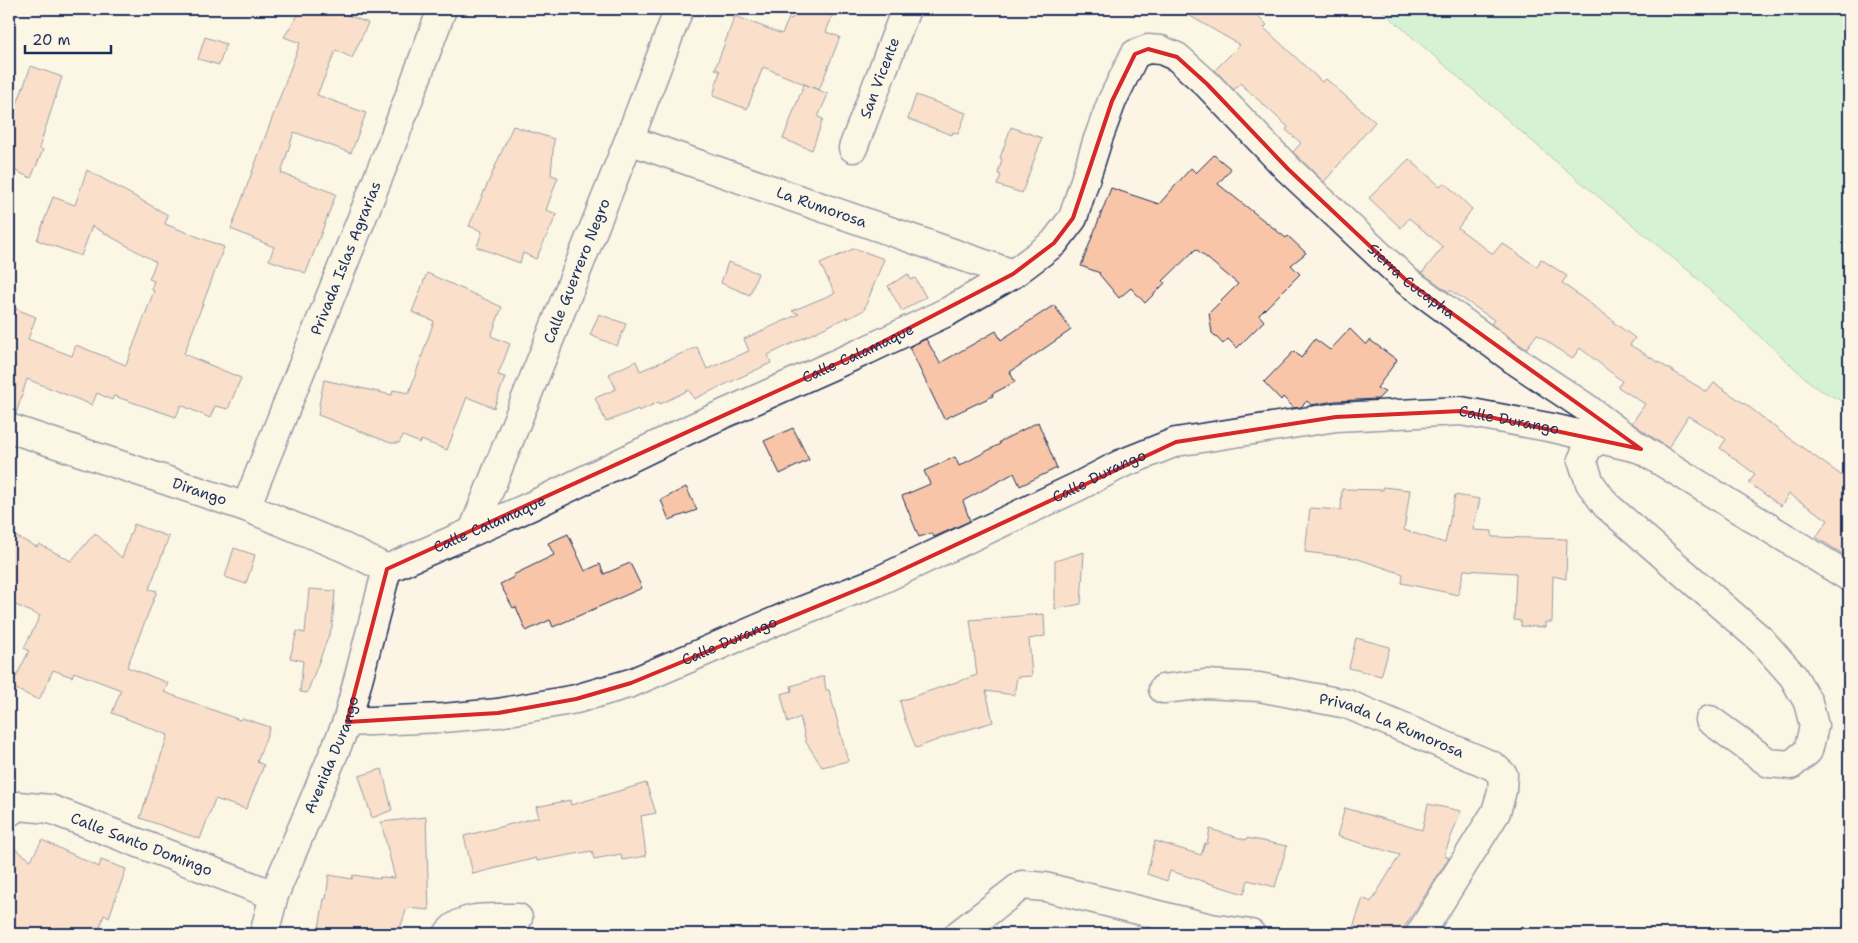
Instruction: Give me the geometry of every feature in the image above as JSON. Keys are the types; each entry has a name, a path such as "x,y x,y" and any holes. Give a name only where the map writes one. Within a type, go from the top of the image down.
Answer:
{"street":[{"name":"Privada Islas Agrarias","path":"246,507 394,138 442,9"},
{"name":"Calle Guerrero Negro","path":"473,531 630,140 679,9"},
{"name":"San Vicente","path":"853,148 906,9"},
{"name":"Calle Calamaque","path":"387,569 538,503 690,429 949,311 1014,274 1054,243 1073,218 1112,101 1135,54 1148,49 1161,50 1177,58 1207,84"},
{"name":"Sierra Cucapha","path":"1207,84 1288,169 1407,281 1513,359 1585,406 1641,449"},
{"name":"La Rumorosa","path":"630,140 1014,274"},
{"name":"Calle Durango","path":"347,722 444,718 498,713 576,699 631,683 774,622 876,582 1077,487 1121,464 1176,442 1336,417 1461,410 1641,449 1849,578"},
{"name":"Dirango","path":"9,428 246,507 345,548 387,569"},
{"path":"1600,439 1588,447 1582,460 1590,483 1606,505 1761,640 1793,676 1808,702 1814,726 1808,751 1791,765 1769,763 1710,720"},
{"name":"Avenida Durango","path":"264,934 274,895 347,722 387,569"},
{"name":"Privada La Rumorosa","path":"1163,689 1206,684 1259,687 1347,704 1493,766 1502,775 1502,791 1496,812 1420,934"},
{"name":"Calle Santo Domingo","path":"9,812 18,806 50,809 274,895"},
{"path":"959,934 1022,885 1046,887 1209,931 1251,934"},
{"path":"448,934 471,919 518,918"}],"highlighted area":[{"path":"1148,49 1177,57 1207,84 1288,169 1407,281 1641,449 1461,411 1336,417 1176,442 876,582 631,683 576,699 498,713 347,722 387,569 867,350 1013,274 1054,243 1073,218 1112,101 1135,54"}],"green space":[{"path":"1380,9 1849,9 1849,405 1815,387 1690,272 1554,160"}],"building":[{"path":"302,9 332,9 368,23 352,58 336,50 317,95 366,113 351,153 294,132 281,173 336,194 306,273 269,260 274,247 231,229 300,43 284,37"},
{"path":"796,9 835,9 826,32 840,37 819,90 763,67 747,109 713,96 720,71 715,69 735,16 782,34 789,18 792,19"},
{"path":"1178,9 1251,9 1267,25 1264,28 1322,82 1326,79 1375,122 1324,182 1293,152 1301,143 1286,130 1288,127 1240,83 1234,90 1215,70 1240,45"},
{"path":"205,37 226,44 219,65 198,59"},
{"path":"31,66 62,77 39,148 43,150 31,178 9,168 9,126"},
{"path":"804,84 828,94 818,117 823,119 812,150 783,139"},
{"path":"916,95 966,113 958,134 953,132 952,135 908,119"},
{"path":"513,126 554,139 551,175 558,177 546,210 557,214 536,259 523,253 520,263 477,247 482,231 469,226"},
{"path":"1011,127 1042,138 1022,193 997,185 1001,175 998,174 1002,159 1000,158"},
{"path":"1214,155 1231,169 1218,184 1286,238 1288,236 1306,253 1291,265 1300,274 1259,315 1264,321 1237,348 1228,339 1223,344 1212,333 1209,313 1238,284 1196,249 1163,281 1165,283 1145,303 1131,288 1119,298 1100,273 1081,266 1111,188 1159,204 1191,168 1196,173"},
{"path":"1409,159 1440,186 1444,182 1472,209 1458,228 1493,254 1502,243 1537,267 1541,259 1567,276 1562,283 1635,338 1630,345 1707,392 1714,383 1848,480 1845,485 1849,488 1849,558 1816,537 1828,520 1789,494 1781,506 1749,483 1755,474 1720,448 1726,439 1688,416 1668,448 1632,423 1645,404 1618,387 1622,381 1580,348 1572,359 1537,334 1526,349 1491,324 1494,320 1422,273 1443,247 1409,218 1401,228 1369,198"},
{"path":"87,170 168,215 165,224 224,247 184,354 241,378 228,409 215,406 210,418 181,405 176,417 114,396 112,400 97,393 92,405 27,379 16,414 9,413 9,306 36,317 28,339 72,356 76,345 126,365 154,291 151,289 154,281 149,279 156,262 92,226 81,256 37,240 53,197 75,205"},
{"path":"853,249 884,259 864,310 768,355 771,363 694,399 689,390 660,404 659,402 639,411 638,409 606,422 595,398 616,389 609,374 636,361 640,371 697,347 707,369 749,351 744,339 799,314 792,311 835,293 820,264"},
{"path":"728,262 758,273 750,295 721,283"},
{"path":"427,273 502,307 491,336 510,344 498,375 505,377 494,408 467,397 447,450 421,440 420,443 403,436 399,443 391,443 318,415 324,380 392,395 393,390 409,393 434,321 412,312"},
{"path":"908,274 911,280 915,278 926,297 902,311 888,286"},
{"path":"1054,305 1071,330 1010,372 1015,382 992,394 993,396 944,419 909,347 926,339 940,363 996,331 1001,340"},
{"path":"599,314 626,324 617,346 590,335"},
{"path":"1350,329 1366,345 1370,340 1397,360 1377,388 1385,392 1378,399 1335,401 1311,405 1307,401 1301,407 1294,408 1283,397 1281,400 1264,382 1294,351 1301,358 1315,339 1330,350"},
{"path":"1038,422 1057,468 1020,486 1014,473 963,501 970,521 934,537 932,533 919,537 902,496 930,484 924,471 955,457 959,466 1000,444 999,442"},
{"path":"793,428 809,460 780,474 764,441"},
{"path":"686,487 697,510 669,520 661,500"},
{"path":"1383,487 1410,490 1404,530 1445,543 1455,495 1480,499 1473,530 1492,531 1492,537 1567,539 1566,579 1553,576 1552,622 1545,622 1545,627 1521,626 1521,621 1514,620 1516,573 1464,570 1458,595 1402,583 1403,574 1355,558 1305,552 1310,508 1341,510 1342,489 1383,490"},
{"path":"134,524 169,537 149,589 157,591 127,667 168,683 164,692 240,720 242,718 270,727 257,762 264,765 246,809 215,799 200,839 140,818 168,735 112,713 121,690 74,672 72,677 53,670 39,700 11,687 29,651 24,648 40,616 9,602 9,533 37,547 39,544 71,561 95,533 122,558"},
{"path":"568,534 585,571 600,564 604,574 630,563 642,588 553,627 550,620 526,631 516,607 513,608 500,584 514,577 513,575 554,555 548,543"},
{"path":"234,548 255,555 246,584 225,577"},
{"path":"1084,552 1081,604 1055,609 1055,561"},
{"path":"309,589 335,591 332,627 307,693 300,692 303,661 290,658 297,631 305,633"},
{"path":"1044,614 1045,636 1029,639 1032,676 1017,677 1014,695 986,691 993,722 916,748 900,701 977,675 970,620"},
{"path":"1356,638 1390,647 1381,676 1349,668"},
{"path":"824,676 826,690 829,690 848,761 822,767 806,742 800,717 788,723 781,694 792,691 791,686"},
{"path":"382,769 392,810 372,818 359,776"},
{"path":"646,783 656,813 641,816 646,856 622,860 621,854 594,859 592,851 537,861 536,858 473,874 464,836 539,817 536,807 570,800 571,805"},
{"path":"1428,804 1461,811 1444,855 1449,858 1400,934 1351,934 1363,898 1371,902 1400,855 1337,836 1345,808 1422,830"},
{"path":"426,817 429,910 407,908 398,934 318,934 329,875 352,879 353,875 380,879 380,877 395,878 381,822"},
{"path":"1210,829 1246,840 1247,838 1287,846 1275,887 1248,880 1244,894 1170,871 1167,881 1147,874 1155,841 1201,855 1205,843 1207,844"},
{"path":"42,840 99,867 101,860 126,869 109,917 104,915 98,934 9,934 9,845 31,860"}]}
